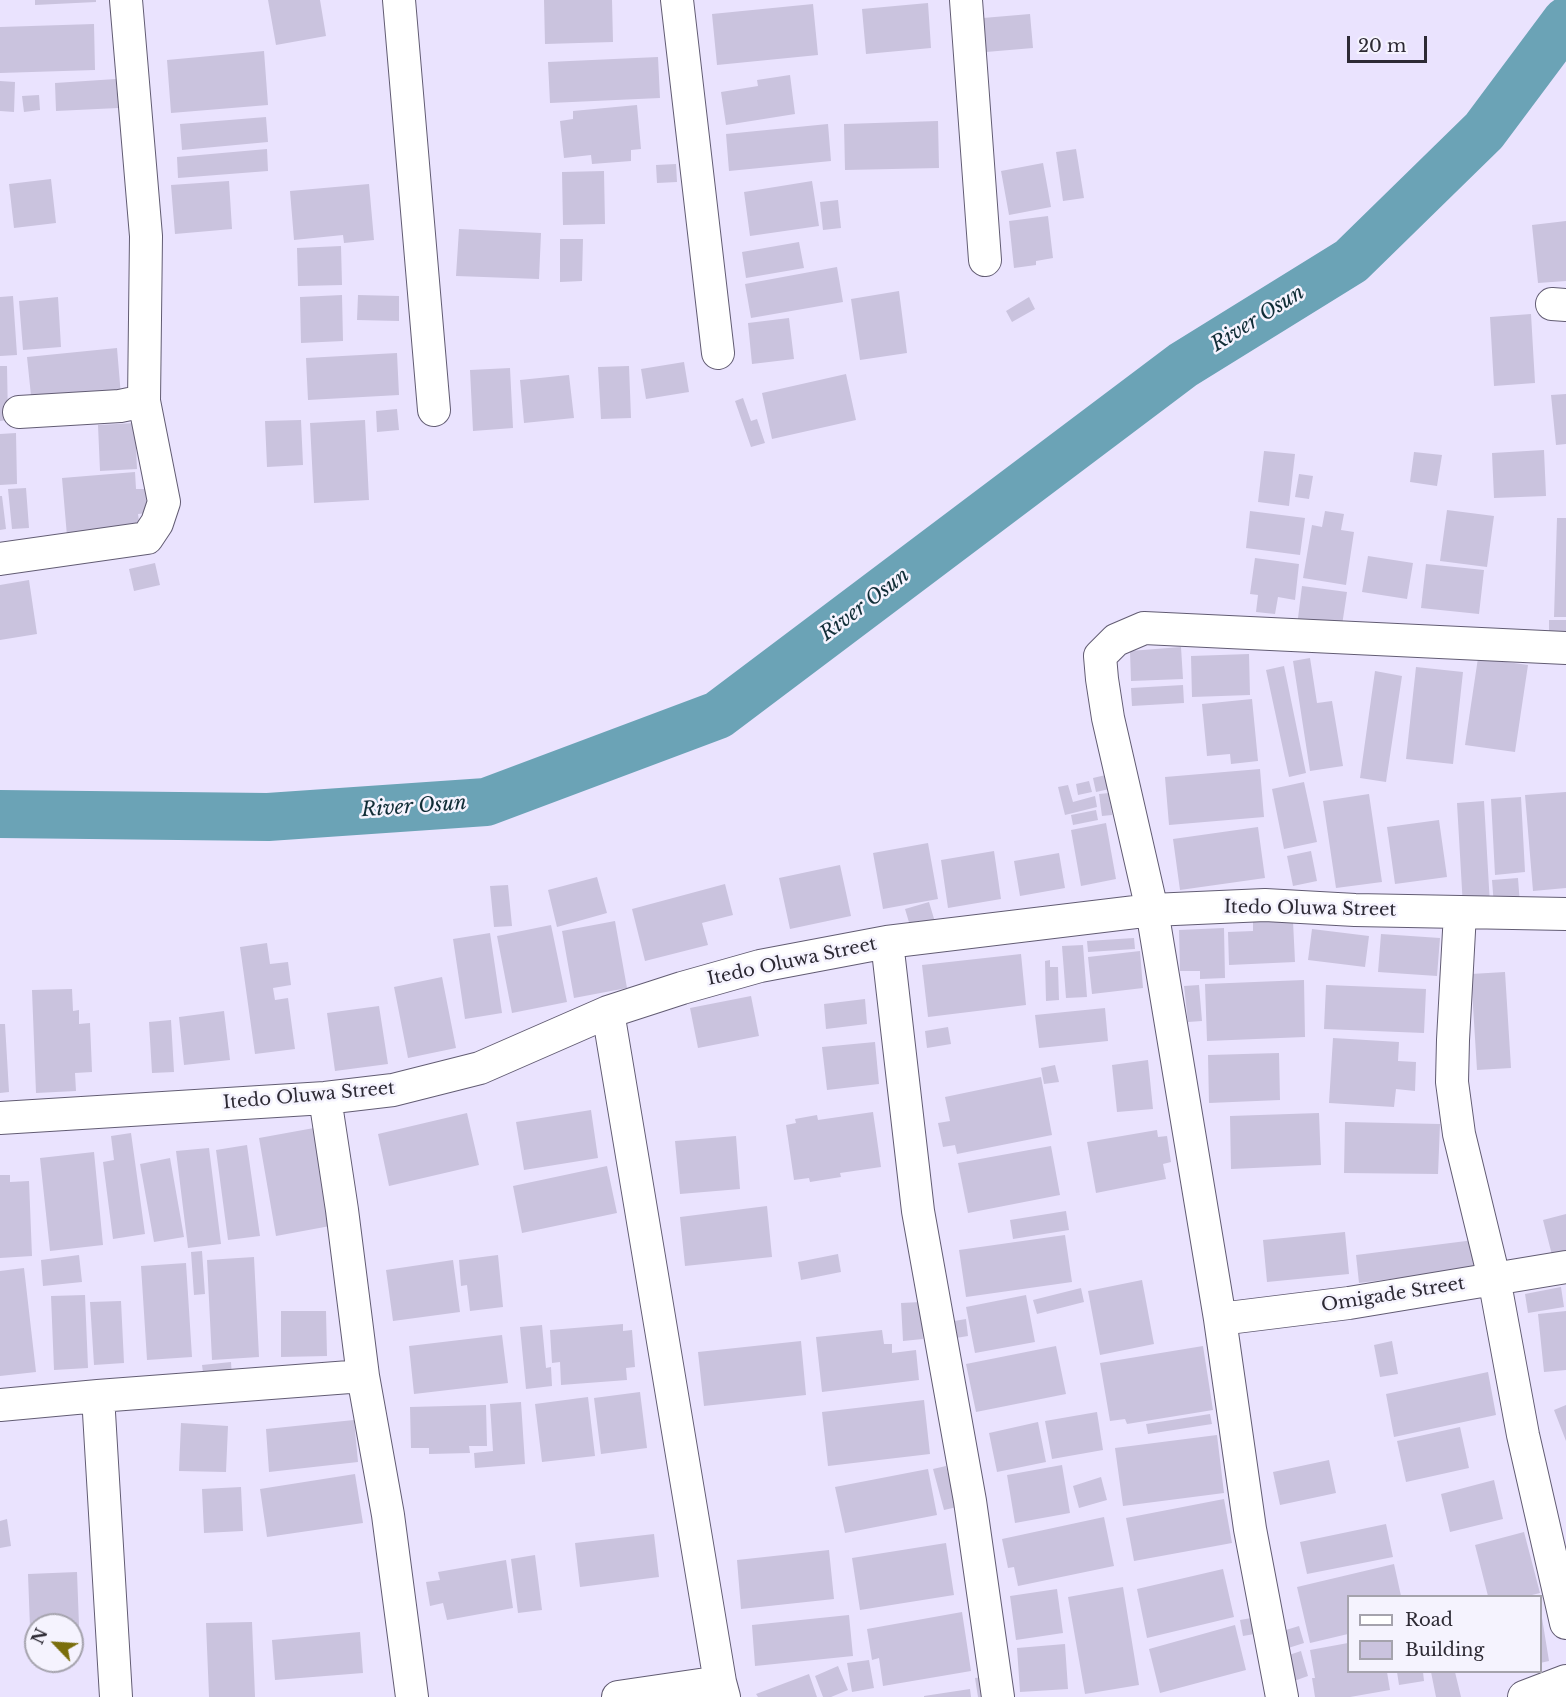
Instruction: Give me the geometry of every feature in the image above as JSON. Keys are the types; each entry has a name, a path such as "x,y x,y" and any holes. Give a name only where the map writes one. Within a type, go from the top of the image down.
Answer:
{"street":[{"path":"0,559 147,538 157,523 164,502 144,401 147,236 126,0"},
{"path":"399,0 434,410"},
{"path":"677,0 718,353"},
{"path":"966,0 985,260"},
{"path":"20,412 120,406 144,401"},
{"path":"1282,1697 1250,1530 1220,1319 1152,910 1108,718 1100,656 1116,640 1143,628 1566,648"},
{"name":"Itedo Oluwa Street","path":"0,1118 326,1098 393,1090 480,1068 608,1012 682,988 760,966 887,942 1152,910 1264,904 1355,910 1566,914"},
{"path":"1460,913 1452,1082 1459,1134 1494,1278 1523,1435 1566,1623"},
{"path":"887,942 918,1211 970,1501 998,1697"},
{"path":"608,1012 722,1689 618,1697"},
{"path":"326,1098 363,1376 388,1515 412,1697"},
{"name":"Omigade Street","path":"1220,1319 1349,1303 1566,1267"},
{"path":"0,1405 363,1376"},
{"path":"98,1396 116,1697"},
{"path":"1524,1697 1566,1681"}],"building":[{"path":"35,0 96,0 96,2 35,5"},
{"path":"268,0 320,0 326,36 276,45"},
{"path":"544,0 612,0 613,42 545,44"},
{"path":"928,3 931,48 866,54 862,9"},
{"path":"813,4 818,55 717,65 712,14"},
{"path":"1030,14 1033,48 986,52 983,18"},
{"path":"94,24 95,70 0,73 0,27"},
{"path":"264,51 268,105 171,113 167,60"},
{"path":"658,57 660,98 550,103 548,62"},
{"path":"790,75 795,114 726,125 721,92 758,86 757,80"},
{"path":"116,79 118,108 56,111 55,83"},
{"path":"0,81 15,82 14,112 0,111"},
{"path":"39,95 40,110 24,112 22,96"},
{"path":"637,105 641,149 631,150 631,161 592,164 591,155 564,158 560,121 573,119 573,111"},
{"path":"266,117 268,142 182,150 180,124"},
{"path":"938,121 939,168 845,170 844,124"},
{"path":"828,124 831,161 729,171 726,134"},
{"path":"267,149 268,171 178,178 177,157"},
{"path":"1076,149 1084,198 1063,201 1056,152"},
{"path":"1043,163 1051,207 1009,215 1001,171"},
{"path":"676,164 677,182 657,183 656,165"},
{"path":"604,171 605,224 563,225 562,172"},
{"path":"51,179 56,223 14,228 9,184"},
{"path":"229,181 232,229 175,234 171,185"},
{"path":"812,181 819,226 750,236 744,192"},
{"path":"369,184 374,240 344,243 343,235 294,240 290,191"},
{"path":"838,200 841,228 823,230 820,202"},
{"path":"1048,216 1053,258 1036,261 1036,265 1014,268 1009,221"},
{"path":"1566,221 1566,281 1538,283 1532,225"},
{"path":"459,229 541,233 539,279 456,276"},
{"path":"560,239 583,239 582,281 560,282"},
{"path":"799,242 804,268 746,278 742,252"},
{"path":"341,246 342,285 298,286 297,248"},
{"path":"837,267 843,302 751,318 745,284"},
{"path":"899,291 907,353 860,360 851,299"},
{"path":"342,295 343,341 301,343 300,297"},
{"path":"358,295 399,296 399,321 357,320"},
{"path":"13,296 17,355 0,356 0,297"},
{"path":"58,297 61,347 23,350 19,301"},
{"path":"1029,297 1035,309 1012,322 1006,311"},
{"path":"1531,314 1535,383 1494,386 1490,317"},
{"path":"789,318 794,359 752,364 748,323"},
{"path":"117,348 121,396 32,405 27,357"},
{"path":"397,353 399,395 308,400 306,358"},
{"path":"684,362 689,392 646,399 641,369"},
{"path":"0,366 7,366 8,420 0,421"},
{"path":"629,366 631,418 601,419 598,367"},
{"path":"510,368 513,428 473,431 470,370"},
{"path":"846,374 856,420 772,439 762,393"},
{"path":"569,375 574,418 524,423 520,380"},
{"path":"1566,394 1566,444 1556,445 1551,395"},
{"path":"743,398 751,421 757,419 765,443 751,447 735,401"},
{"path":"397,409 399,430 377,432 376,411"},
{"path":"301,420 303,465 267,467 265,421"},
{"path":"365,420 369,500 314,503 310,423"},
{"path":"135,423 137,469 100,471 98,425"},
{"path":"16,433 17,484 0,485 0,434"},
{"path":"1544,450 1546,496 1494,498 1492,453"},
{"path":"1264,451 1295,454 1289,506 1258,502"},
{"path":"1414,452 1442,455 1437,486 1410,482"},
{"path":"135,472 136,489 146,489 148,513 138,514 140,529 67,536 62,478"},
{"path":"1299,474 1313,476 1309,499 1295,497"},
{"path":"26,488 29,528 12,529 8,489"},
{"path":"0,496 2,496 6,529 0,530"},
{"path":"1447,510 1494,516 1487,567 1440,561"},
{"path":"1250,511 1305,518 1300,555 1246,548"},
{"path":"1325,511 1344,514 1341,530 1354,532 1346,585 1303,578 1312,525 1322,527"},
{"path":"1557,518 1566,518 1566,617 1554,617"},
{"path":"1368,556 1413,563 1407,599 1362,592"},
{"path":"1255,558 1299,564 1295,600 1278,597 1275,614 1256,612 1258,595 1250,594"},
{"path":"155,563 160,585 134,591 129,569"},
{"path":"1426,564 1484,570 1479,614 1421,608"},
{"path":"29,580 37,634 0,640 0,585"},
{"path":"1302,586 1347,592 1341,632 1297,626"},
{"path":"1549,620 1566,620 1566,632 1549,632"},
{"path":"1181,647 1183,679 1131,681 1130,651"},
{"path":"1249,654 1250,695 1192,697 1191,656"},
{"path":"1310,658 1317,703 1332,701 1343,766 1310,771 1293,661"},
{"path":"1478,658 1528,665 1515,752 1465,745"},
{"path":"1284,666 1306,773 1289,777 1266,670"},
{"path":"1416,667 1463,672 1453,764 1406,759"},
{"path":"1375,671 1402,676 1386,782 1360,778"},
{"path":"1183,685 1184,703 1132,706 1131,688"},
{"path":"1252,699 1258,761 1231,764 1230,754 1207,756 1202,704"},
{"path":"1260,769 1264,817 1169,825 1165,777"},
{"path":"1110,774 1114,788 1096,792 1093,778"},
{"path":"1089,781 1092,792 1078,795 1076,784"},
{"path":"1304,782 1317,842 1284,849 1272,789"},
{"path":"1068,785 1073,802 1095,796 1097,807 1065,815 1058,787"},
{"path":"1566,792 1566,888 1533,891 1525,795"},
{"path":"1109,793 1112,815 1102,816 1099,794"},
{"path":"1369,794 1382,882 1336,888 1323,801"},
{"path":"1521,797 1525,872 1495,875 1491,799"},
{"path":"1484,801 1490,905 1463,907 1457,803"},
{"path":"1096,810 1098,820 1073,825 1071,815"},
{"path":"1439,820 1447,877 1395,884 1387,827"},
{"path":"1106,823 1116,879 1081,886 1071,830"},
{"path":"1258,827 1265,878 1180,890 1173,839"},
{"path":"928,843 938,899 883,909 873,853"},
{"path":"994,851 1001,899 948,908 941,860"},
{"path":"1311,851 1317,881 1293,886 1287,856"},
{"path":"1059,853 1065,888 1020,896 1014,861"},
{"path":"840,865 851,916 790,929 779,878"},
{"path":"597,877 607,913 557,927 548,890"},
{"path":"1518,878 1520,905 1494,906 1492,880"},
{"path":"725,884 733,915 702,923 708,945 645,961 632,909"},
{"path":"508,885 512,926 494,927 490,886"},
{"path":"929,902 935,922 911,929 905,909"},
{"path":"615,921 627,988 574,998 562,931"},
{"path":"1293,921 1295,962 1229,965 1228,932 1253,931 1253,922"},
{"path":"551,925 567,1002 512,1013 497,936"},
{"path":"1224,928 1225,978 1200,979 1200,971 1180,971 1179,930"},
{"path":"1312,929 1369,936 1365,967 1308,960"},
{"path":"490,933 502,1013 465,1019 453,939"},
{"path":"1381,934 1440,938 1437,976 1378,972"},
{"path":"1134,938 1135,949 1088,952 1087,941"},
{"path":"267,943 270,964 288,962 291,985 273,988 275,1000 288,998 295,1049 255,1054 240,947"},
{"path":"1083,945 1087,997 1066,998 1062,946"},
{"path":"1140,951 1143,988 1092,994 1088,957"},
{"path":"1021,954 1026,1005 928,1017 922,965"},
{"path":"1050,960 1050,967 1058,967 1059,1000 1046,1001 1045,961"},
{"path":"1505,972 1511,1068 1477,1070 1471,974"},
{"path":"442,977 456,1048 408,1058 394,987"},
{"path":"1304,980 1305,1037 1207,1041 1205,984"},
{"path":"1199,985 1202,1021 1188,1022 1184,986"},
{"path":"1326,985 1426,989 1424,1033 1324,1029"},
{"path":"72,989 73,1011 79,1010 79,1024 90,1023 92,1072 75,1073 76,1091 36,1093 32,990"},
{"path":"751,996 759,1036 698,1048 690,1008"},
{"path":"865,999 867,1024 826,1029 824,1004"},
{"path":"379,1006 388,1064 335,1071 327,1013"},
{"path":"1105,1008 1108,1041 1039,1048 1035,1015"},
{"path":"224,1011 230,1060 184,1065 179,1017"},
{"path":"171,1020 174,1072 152,1073 149,1022"},
{"path":"0,1024 5,1024 9,1092 0,1093"},
{"path":"948,1027 951,1044 927,1048 925,1031"},
{"path":"1333,1038 1399,1042 1398,1061 1416,1062 1415,1091 1396,1089 1394,1107 1329,1103"},
{"path":"875,1042 879,1084 827,1090 822,1047"},
{"path":"1279,1053 1280,1100 1209,1103 1208,1055"},
{"path":"1148,1060 1153,1109 1117,1112 1112,1065"},
{"path":"1055,1065 1059,1082 1044,1084 1041,1068"},
{"path":"1041,1077 1052,1135 957,1154 955,1145 943,1147 938,1123 950,1121 945,1097"},
{"path":"591,1110 598,1158 524,1170 516,1122"},
{"path":"873,1112 881,1167 840,1173 841,1177 810,1182 809,1178 794,1180 786,1125 796,1123 795,1119 817,1115 818,1120"},
{"path":"467,1113 479,1165 389,1186 378,1134"},
{"path":"1319,1113 1321,1165 1231,1169 1230,1116"},
{"path":"1345,1122 1440,1124 1438,1174 1344,1173"},
{"path":"314,1128 330,1226 276,1236 259,1138"},
{"path":"1157,1130 1158,1137 1167,1136 1171,1162 1163,1164 1166,1179 1096,1193 1087,1142"},
{"path":"131,1133 145,1234 113,1239 103,1162 114,1160 111,1136"},
{"path":"736,1136 740,1189 680,1194 675,1141"},
{"path":"247,1145 260,1236 228,1240 216,1150"},
{"path":"1051,1146 1060,1195 968,1213 958,1163"},
{"path":"209,1148 221,1244 188,1248 176,1151"},
{"path":"94,1152 103,1245 50,1251 40,1158"},
{"path":"170,1158 184,1237 154,1242 140,1164"},
{"path":"607,1166 617,1213 522,1233 513,1186"},
{"path":"0,1175 10,1175 10,1182 29,1181 32,1256 0,1258"},
{"path":"767,1206 772,1257 685,1266 680,1217"},
{"path":"1066,1211 1069,1230 1013,1239 1010,1220"},
{"path":"1566,1214 1566,1251 1552,1255 1543,1220"},
{"path":"1345,1232 1349,1274 1267,1282 1263,1240"},
{"path":"1065,1235 1072,1282 966,1297 959,1250"},
{"path":"1474,1240 1477,1268 1359,1283 1356,1255"},
{"path":"202,1251 205,1294 194,1295 191,1252"},
{"path":"838,1254 841,1272 801,1280 798,1262"},
{"path":"79,1255 82,1282 43,1286 41,1260"},
{"path":"498,1255 503,1307 470,1311 467,1285 461,1286 459,1260"},
{"path":"254,1257 259,1357 212,1360 207,1260"},
{"path":"453,1260 460,1312 393,1321 386,1270"},
{"path":"186,1263 192,1357 147,1360 141,1266"},
{"path":"24,1268 36,1372 0,1376 0,1271"},
{"path":"1142,1280 1154,1344 1100,1355 1088,1291"},
{"path":"1561,1287 1564,1307 1528,1313 1525,1294"},
{"path":"1081,1288 1084,1302 1037,1314 1033,1300"},
{"path":"85,1295 88,1368 54,1370 51,1296"},
{"path":"1026,1295 1035,1342 975,1353 966,1307"},
{"path":"121,1301 124,1363 94,1365 90,1302"},
{"path":"921,1302 923,1339 903,1341 901,1303"},
{"path":"281,1311 326,1311 327,1356 281,1357"},
{"path":"1566,1311 1566,1370 1544,1372 1538,1314"},
{"path":"966,1319 968,1336 956,1338 954,1321"},
{"path":"623,1324 623,1331 632,1330 635,1367 626,1368 627,1380 561,1385 560,1362 552,1363 550,1330"},
{"path":"542,1325 546,1368 551,1367 552,1386 526,1389 520,1327"},
{"path":"882,1330 884,1344 892,1344 892,1353 916,1350 919,1380 822,1392 816,1337"},
{"path":"502,1335 508,1383 414,1394 409,1346"},
{"path":"801,1341 806,1395 704,1406 698,1352"},
{"path":"1392,1341 1398,1374 1380,1377 1374,1345"},
{"path":"1056,1346 1066,1394 976,1412 966,1364"},
{"path":"1203,1346 1213,1410 1127,1424 1125,1419 1110,1421 1100,1363"},
{"path":"231,1362 232,1377 204,1380 202,1365"},
{"path":"1488,1372 1496,1415 1394,1437 1386,1394"},
{"path":"640,1392 647,1448 601,1454 594,1398"},
{"path":"588,1397 595,1456 542,1462 535,1404"},
{"path":"924,1400 930,1454 828,1466 822,1412"},
{"path":"521,1402 525,1464 475,1468 474,1453 493,1451 490,1404"},
{"path":"486,1405 487,1446 469,1446 470,1453 429,1454 429,1448 411,1448 410,1407"},
{"path":"1566,1405 1566,1441 1554,1410"},
{"path":"1097,1412 1103,1450 1052,1459 1045,1421"},
{"path":"1210,1414 1212,1424 1148,1434 1146,1424"},
{"path":"354,1420 358,1462 269,1472 266,1429"},
{"path":"1038,1422 1046,1462 997,1472 989,1433"},
{"path":"181,1423 228,1426 226,1472 179,1471"},
{"path":"1460,1427 1469,1468 1406,1482 1397,1441"},
{"path":"1217,1435 1224,1493 1123,1506 1115,1448"},
{"path":"1329,1460 1336,1493 1280,1505 1273,1472"},
{"path":"1062,1465 1070,1513 1015,1523 1007,1475"},
{"path":"946,1466 957,1507 944,1510 933,1469"},
{"path":"928,1469 937,1515 845,1533 835,1487"},
{"path":"355,1474 363,1523 267,1537 260,1489"},
{"path":"1101,1477 1107,1500 1079,1508 1073,1486"},
{"path":"1494,1480 1503,1519 1450,1532 1441,1494"},
{"path":"241,1487 243,1531 204,1533 202,1489"},
{"path":"1224,1499 1232,1543 1134,1561 1126,1518"},
{"path":"1104,1517 1114,1566 1018,1586 1014,1567 1008,1568 1002,1539"},
{"path":"7,1519 11,1546 0,1548 0,1521"},
{"path":"1386,1524 1393,1557 1307,1574 1300,1542"},
{"path":"1524,1532 1540,1593 1488,1595 1475,1545"},
{"path":"654,1534 659,1577 580,1587 575,1543"},
{"path":"946,1543 954,1595 860,1610 852,1558"},
{"path":"829,1550 834,1599 741,1609 737,1560"},
{"path":"535,1555 542,1610 518,1613 511,1559"},
{"path":"506,1560 513,1608 447,1620 443,1603 430,1606 426,1582 440,1580 438,1572"},
{"path":"1394,1564 1401,1595 1347,1595 1347,1634 1310,1643 1297,1587"},
{"path":"1223,1569 1234,1617 1147,1638 1137,1589"},
{"path":"77,1572 79,1613 29,1613 28,1574"},
{"path":"1123,1587 1139,1685 1085,1694 1068,1597"},
{"path":"1057,1589 1063,1633 1016,1640 1010,1596"},
{"path":"962,1612 971,1671 883,1686 879,1658 872,1660 867,1629"},
{"path":"849,1615 853,1656 755,1666 752,1625"},
{"path":"1257,1617 1260,1633 1243,1636 1240,1620"},
{"path":"1542,1618 1549,1661 1542,1663"},
{"path":"252,1622 255,1697 209,1697 206,1623"},
{"path":"1235,1625 1246,1670 1160,1693 1149,1649"},
{"path":"1299,1626 1304,1643 1282,1650 1276,1633"},
{"path":"360,1632 363,1673 275,1680 272,1640"},
{"path":"1347,1643 1347,1673 1387,1673 1390,1690 1350,1697 1315,1697 1312,1678 1315,1678 1310,1650"},
{"path":"1065,1644 1068,1689 1020,1692 1017,1648"},
{"path":"1301,1651 1308,1676 1294,1681 1286,1656"},
{"path":"869,1660 874,1688 852,1692 847,1663"},
{"path":"838,1666 848,1690 831,1697 823,1697 815,1676"},
{"path":"1397,1673 1423,1673 1424,1681 1399,1685"},
{"path":"1431,1673 1455,1673 1461,1697 1436,1697"},
{"path":"809,1674 817,1697 758,1697 756,1694"},
{"path":"990,1676 993,1697 978,1697 975,1678"},
{"path":"970,1689 971,1697 924,1697 924,1696"}],"waterway":[{"name":"River Osun","path":"0,814 268,817 486,802 718,715 1183,365 1351,261 1484,131 1566,21"}]}
